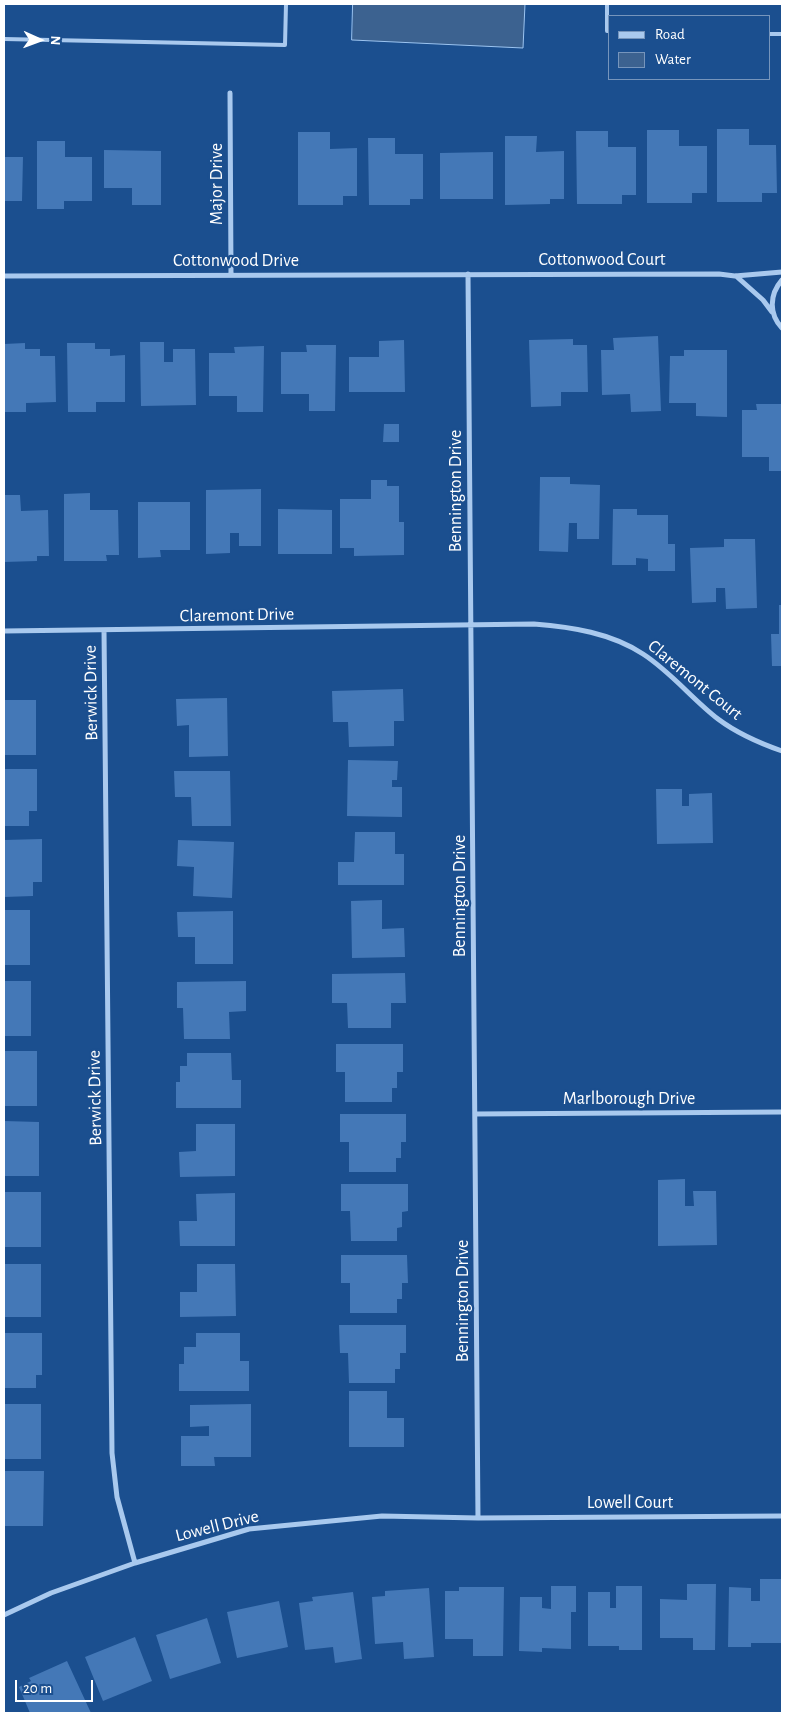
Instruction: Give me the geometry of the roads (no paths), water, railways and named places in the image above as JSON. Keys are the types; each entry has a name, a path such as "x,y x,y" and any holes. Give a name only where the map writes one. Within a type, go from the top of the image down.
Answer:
{"street":[{"name":"Major Drive","path":"230,94 231,275"},
{"name":"Cottonwood Court","path":"468,274 719,274 736,276 782,272"},
{"name":"Cottonwood Drive","path":"4,276 468,274"},
{"name":"Bennington Drive","path":"468,274 478,1518"},
{"path":"736,276 763,300 782,328"},
{"path":"773,313 772,301 775,290 782,280"},
{"name":"Claremont Court","path":"471,625 534,624 566,626 616,640 644,654 681,684 717,718 736,731 782,751"},
{"name":"Claremont Drive","path":"4,630 471,625"},
{"name":"Berwick Drive","path":"104,630 112,1453 117,1497 135,1562"},
{"name":"Marlborough Drive","path":"475,1114 782,1112"},
{"name":"Lowell Drive","path":"4,1615 51,1593 135,1562 249,1529 382,1516 478,1518"},
{"name":"Lowell Court","path":"478,1518 782,1516"}],"lane":[{"path":"4,39 285,45 286,4"},
{"path":"606,4 608,31"}],"water":[{"path":"353,4 525,4 523,48 352,40"}]}
